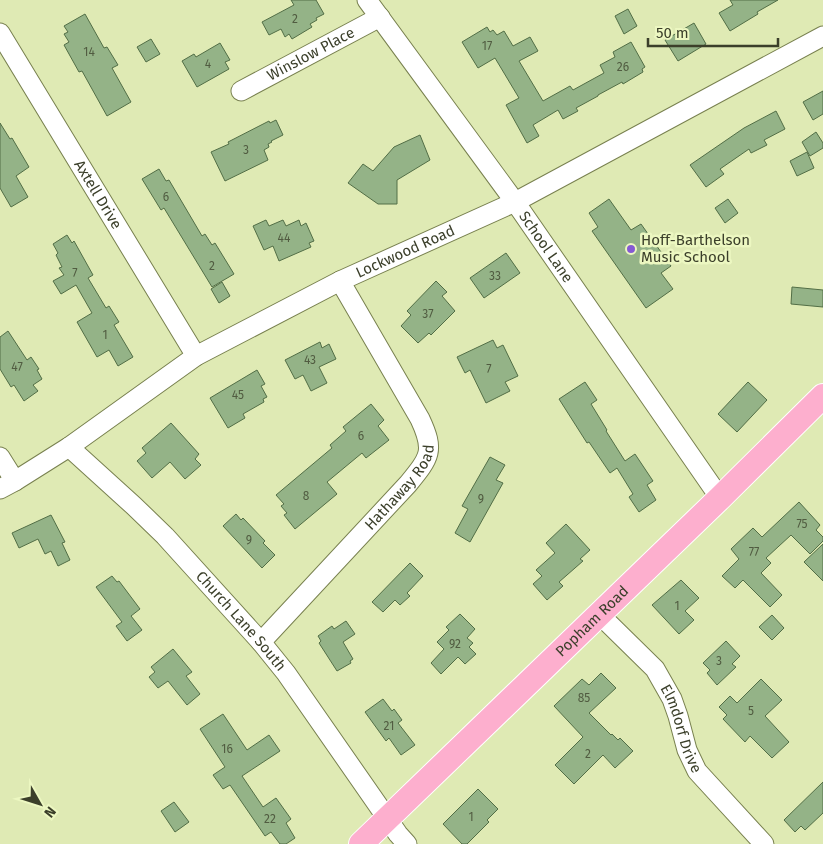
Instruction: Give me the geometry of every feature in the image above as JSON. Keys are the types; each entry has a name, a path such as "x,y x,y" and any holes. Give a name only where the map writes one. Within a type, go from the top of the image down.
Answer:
{"main road":[{"name":"Popham Road","path":"361,844 720,498 823,396"}],"street":[{"name":"School Lane","path":"367,0 515,202 720,498"},
{"name":"Winslow Place","path":"241,91 380,17"},
{"name":"Axtell Drive","path":"0,32 196,356"},
{"name":"Lockwood Road","path":"7,485 69,447 196,356 340,281 515,202 823,36"},
{"name":"Hathaway Road","path":"261,642 408,484 418,472 430,450 428,436 420,419 340,281"},
{"name":"Church Lane South","path":"69,447 158,530 261,642 286,673 398,834 407,844"},
{"path":"0,457 7,485"},
{"name":"Elmdorf Drive","path":"599,614 655,669 672,699 687,750 697,771 764,844"}],"building":[{"path":"291,0 316,0 324,14 310,24 312,27 292,39 289,34 285,37 281,29 269,35 262,22 294,5"},
{"path":"730,0 778,0 730,31 719,13 733,5"},
{"path":"628,9 637,26 624,34 615,16"},
{"path":"85,14 104,48 107,47 118,65 112,68 131,102 107,116 82,71 79,72 64,45 69,42 64,34 68,32 64,26"},
{"path":"694,23 706,44 678,61 665,40"},
{"path":"487,27 490,32 493,30 497,35 504,31 513,46 530,37 538,51 519,61 543,101 570,86 573,90 604,73 600,65 615,57 613,52 631,42 645,67 642,69 643,72 623,84 622,82 598,95 576,108 578,111 563,119 558,110 533,125 539,136 527,143 506,105 519,98 495,58 478,68 462,42"},
{"path":"151,39 160,54 146,62 137,47"},
{"path":"220,43 230,60 225,62 229,69 197,87 182,61 194,54 196,57"},
{"path":"823,91 823,114 813,120 803,102"},
{"path":"776,111 785,129 764,140 767,145 751,153 749,149 720,169 724,174 706,187 690,165 744,128"},
{"path":"276,120 283,135 271,141 268,144 269,147 264,150 268,160 225,181 211,152 269,121 270,123"},
{"path":"0,123 10,139 12,138 29,167 16,176 28,197 11,207 0,188"},
{"path":"816,132 823,143 823,148 810,156 802,142"},
{"path":"420,135 430,160 397,180 397,204 378,204 348,183 363,164 373,171 394,147"},
{"path":"807,152 814,168 797,176 790,161"},
{"path":"159,169 166,181 169,180 202,236 205,234 212,245 215,243 234,274 212,287 164,208 161,210 142,179"},
{"name":"Hoff-Barthelson Music School","path":"609,199 631,230 641,224 671,266 661,273 673,289 646,308 592,231 598,227 589,213"},
{"path":"728,199 738,213 725,223 715,208"},
{"path":"266,220 269,226 283,220 286,226 299,220 301,226 306,223 314,241 309,243 311,247 279,261 273,246 264,250 253,226"},
{"path":"67,235 72,243 74,241 93,275 88,278 106,308 109,306 119,322 114,325 133,357 118,366 109,350 97,357 77,322 92,313 76,285 61,294 53,281 64,275 59,268 62,267 53,244"},
{"path":"506,253 520,273 484,298 470,278"},
{"path":"436,281 447,292 442,296 455,311 431,335 429,333 418,343 401,326 411,315 407,311"},
{"path":"222,282 230,296 219,303 211,289"},
{"path":"792,287 823,290 823,307 791,304"},
{"path":"8,331 27,360 31,357 39,369 37,370 42,379 33,385 38,391 24,401 14,385 11,387 0,369 0,337"},
{"path":"493,340 497,348 503,345 518,376 505,382 510,391 486,403 470,370 465,373 457,357"},
{"path":"320,342 322,348 329,344 336,359 319,367 327,383 311,391 303,375 295,379 285,360"},
{"path":"257,370 265,384 261,386 267,397 263,399 264,402 243,414 245,418 228,428 210,398"},
{"path":"585,382 597,400 591,404 625,461 635,454 653,481 647,485 656,500 639,512 629,497 633,494 617,468 610,473 589,442 587,443 559,399"},
{"path":"748,382 767,400 737,432 718,414"},
{"path":"371,404 384,420 378,426 389,440 366,458 362,453 327,482 337,494 295,529 284,515 287,513 281,506 284,504 276,495 332,448 330,445 346,431 343,427"},
{"path":"171,423 199,454 195,459 201,465 185,479 170,462 152,478 137,461 146,453 142,448"},
{"path":"490,457 505,465 496,480 503,483 470,542 455,533 468,509 462,506"},
{"path":"799,502 820,525 816,530 823,537 823,541 810,554 791,535 766,558 771,563 761,573 782,595 770,607 743,580 735,588 722,576 739,559 731,549 753,528 762,537"},
{"path":"236,514 241,520 243,518 265,541 263,543 275,555 262,568 223,526"},
{"path":"51,515 65,542 62,543 70,560 58,566 51,551 45,554 38,539 19,548 12,533"},
{"path":"566,524 590,550 580,559 583,561 559,582 563,586 547,600 533,584 542,576 536,570 555,553 546,543"},
{"path":"823,544 823,581 804,562"},
{"path":"410,563 423,576 407,593 410,596 400,605 395,600 383,612 372,602"},
{"path":"112,576 117,582 119,581 140,609 131,616 142,630 127,641 116,626 122,622 96,587"},
{"path":"681,580 699,598 685,611 694,620 679,634 652,605"},
{"path":"460,614 475,629 467,638 473,643 469,647 476,654 465,664 458,657 441,674 431,663 444,649 437,642 449,630 446,627"},
{"path":"772,615 784,628 772,640 759,627"},
{"path":"346,621 355,634 343,642 353,659 350,661 351,663 337,671 319,643 321,641 318,636 332,626 334,629"},
{"path":"726,641 740,656 732,664 736,667 717,685 707,673 710,670 703,663"},
{"path":"173,649 192,672 186,676 200,694 187,705 168,681 158,688 149,677 155,672 151,667"},
{"path":"601,673 616,688 589,713 611,735 618,740 620,738 633,751 615,768 603,755 574,784 555,765 583,737 554,706 582,679 589,685"},
{"path":"761,679 782,700 765,716 789,742 772,758 750,736 745,742 723,719 727,715 719,707 730,696 737,703"},
{"path":"383,699 402,720 398,723 415,745 401,755 389,738 386,741 365,712"},
{"path":"223,714 247,750 269,735 280,751 242,776 263,807 276,798 291,819 286,823 295,838 286,844 280,844 271,832 265,836 230,785 223,789 213,775 225,767 200,729"},
{"path":"823,782 823,813 805,830 801,826 795,832 784,820"},
{"path":"478,789 498,809 487,820 489,822 467,844 462,844 443,824"},
{"path":"174,802 189,822 175,832 161,811"}],"place":[{"name":"Hoff-Barthelson Music School","path":"631,249"}]}
